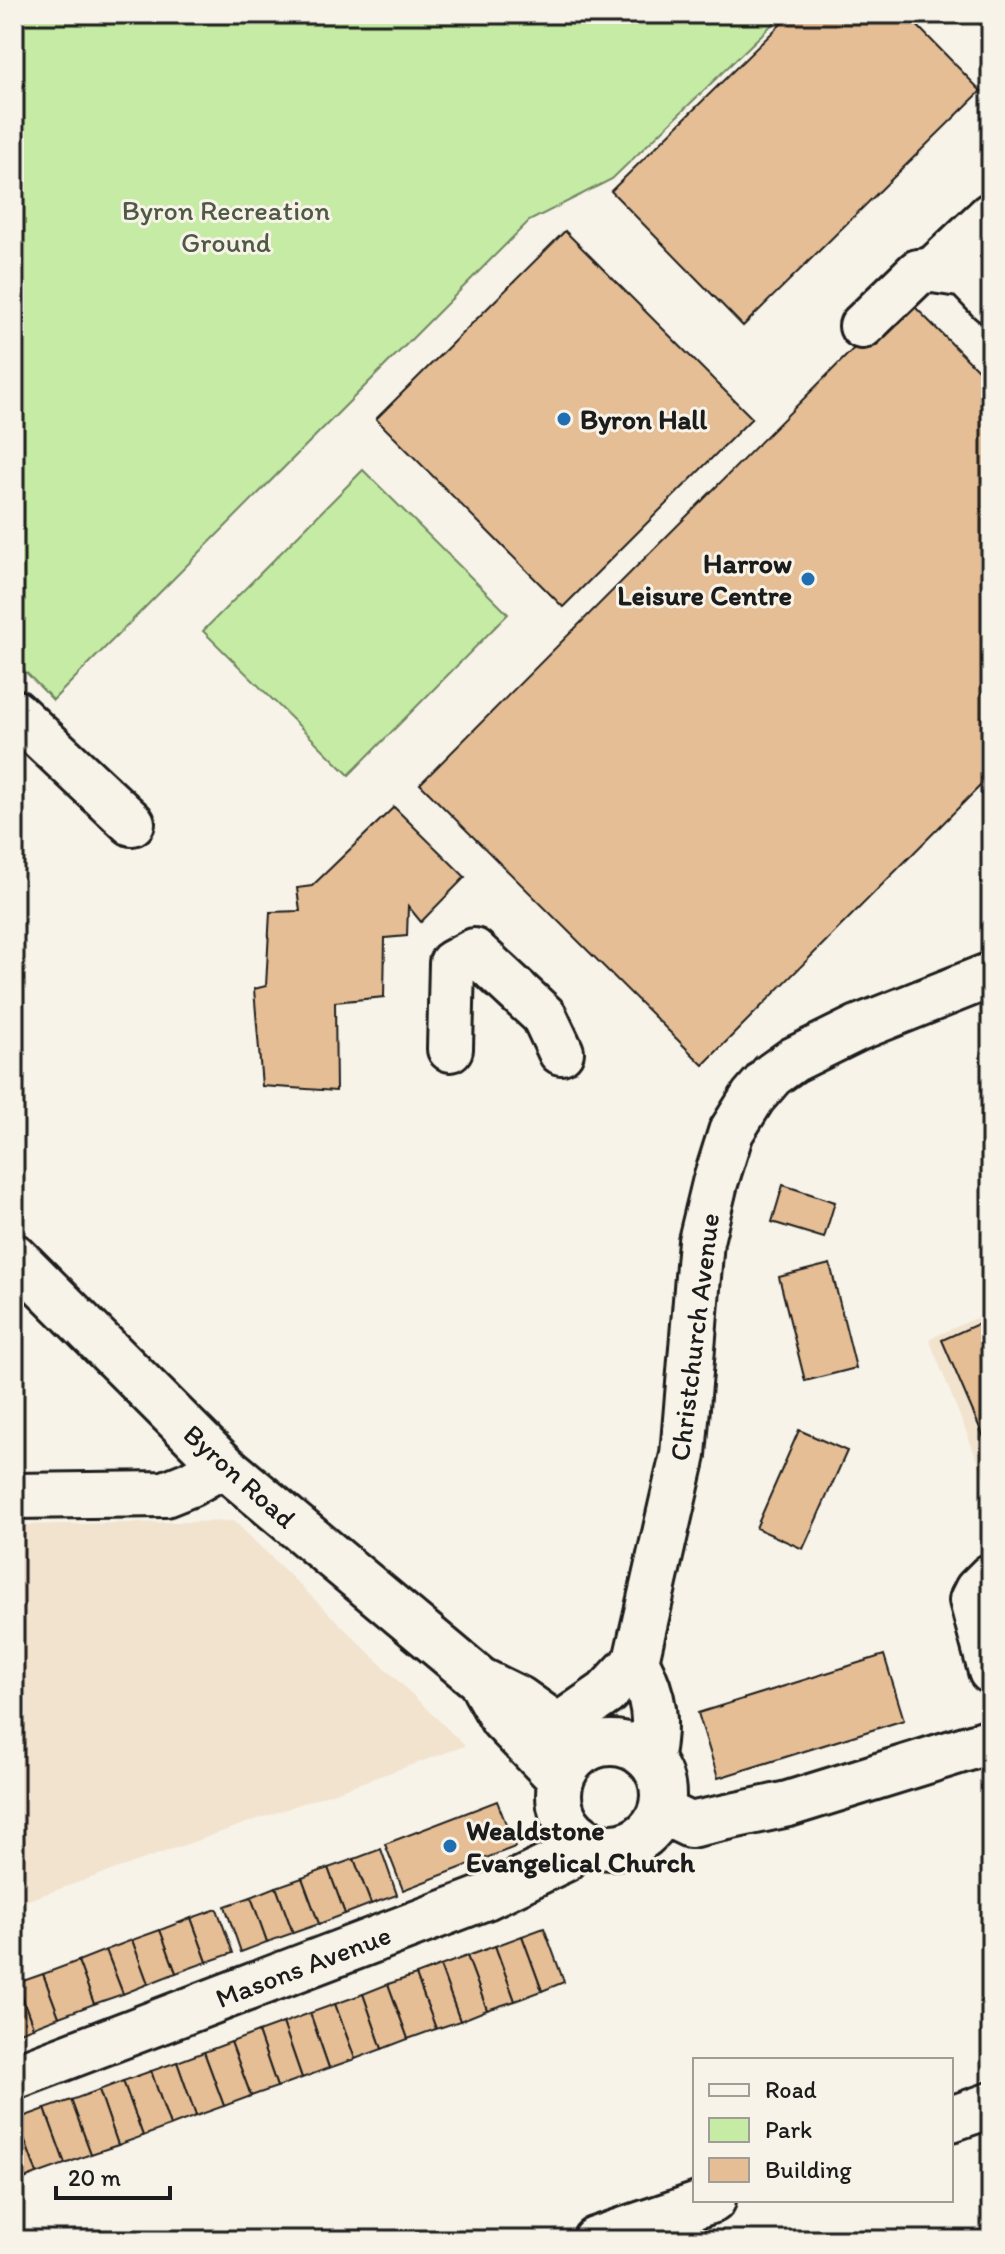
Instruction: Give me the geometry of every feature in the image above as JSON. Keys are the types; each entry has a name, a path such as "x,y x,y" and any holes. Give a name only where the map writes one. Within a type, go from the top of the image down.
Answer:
{"street":[{"path":"933,270 991,215"},
{"path":"862,326 918,272 933,270 966,275 991,301"},
{"path":"14,712 132,823"},
{"path":"450,1049 452,963 474,951 544,1016 561,1052"},
{"name":"Christchurch Avenue","path":"636,1661 683,1455 701,1241 731,1132 753,1097 772,1075 793,1060 858,1028 991,975"},
{"name":"Byron Road","path":"14,1256 223,1465 480,1680 519,1699 569,1752"},
{"path":"14,1496 165,1494 223,1465"},
{"path":"991,1576 972,1600 991,1671"},
{"path":"569,1752 605,1743 621,1743 638,1750 650,1760 663,1784 661,1811 654,1826 628,1844 612,1847 596,1845 570,1827 562,1812 559,1796 569,1752 606,1693 636,1661 650,1687 654,1714 656,1729 650,1760"},
{"path":"661,1811 690,1825 774,1807 991,1741"},
{"name":"Masons Avenue","path":"14,2077 486,1897 565,1859 582,1838"},
{"path":"953,2118 991,2105"},
{"path":"595,2240 707,2202"}],"shaded area":[{"path":"991,1311 991,1494 929,1339"},
{"path":"234,1521 465,1746 14,1905 14,1525"}],"green space":[{"name":"Byron Recreation Ground","path":"14,14 783,14 612,179 529,221 53,700 14,660"},
{"path":"363,470 508,614 349,775 203,631"}],"building":[{"path":"791,14 906,14 981,91 743,326 611,191"},
{"name":"Byron Hall","path":"565,231 752,418 563,607 376,419"},
{"name":"Harrow Leisure Centre","path":"905,297 991,383 991,775 703,1065 420,784"},
{"path":"394,807 465,877 421,922 408,906 407,936 385,938 384,997 335,1002 336,1091 262,1086 254,989 266,986 270,912 300,911 297,888 312,886"},
{"path":"783,1185 835,1202 824,1238 772,1222"},
{"path":"830,1264 856,1368 805,1381 779,1277"},
{"path":"991,1318 991,1454 942,1340"},
{"path":"799,1430 847,1451 803,1549 756,1528"},
{"path":"884,1655 904,1720 718,1778 698,1713"},
{"name":"Wealdstone Evangelical Church","path":"497,1801 515,1847 403,1890 385,1844"},
{"path":"381,1849 397,1895 371,1904 354,1859"},
{"path":"354,1859 371,1904 345,1914 328,1868"},
{"path":"328,1868 345,1914 319,1924 302,1878"},
{"path":"302,1878 319,1924 293,1933 276,1887"},
{"path":"276,1887 293,1933 267,1942 251,1897"},
{"path":"251,1897 267,1942 241,1952 225,1906"},
{"path":"217,1909 233,1953 207,1962 191,1918"},
{"path":"191,1918 207,1962 176,1973 160,1930"},
{"path":"544,1928 564,1982 542,1991 522,1936"},
{"path":"160,1930 176,1973 148,1984 132,1940"},
{"path":"522,1936 542,1991 515,2001 495,1946"},
{"path":"132,1940 148,1984 123,1994 106,1950"},
{"path":"495,1946 515,2001 487,2010 467,1956"},
{"path":"106,1950 123,1994 94,2004 78,1961"},
{"path":"467,1956 487,2010 460,2021 440,1966"},
{"path":"78,1961 94,2004 59,2017 43,1974"},
{"path":"440,1966 460,2021 436,2029 416,1975"},
{"path":"43,1974 59,2017 33,2027 17,1983"},
{"path":"416,1975 436,2029 408,2039 388,1984"},
{"path":"17,1983 33,2027 14,2034 14,1984"},
{"path":"388,1984 408,2039 382,2049 363,1994"},
{"path":"363,1994 382,2049 355,2059 335,2004"},
{"path":"335,2004 355,2059 329,2068 310,2013"},
{"path":"310,2013 329,2068 302,2078 283,2023"},
{"path":"283,2023 302,2078 277,2087 258,2032"},
{"path":"258,2032 277,2087 251,2096 231,2042"},
{"path":"231,2042 251,2096 224,2106 204,2052"},
{"path":"204,2052 224,2106 196,2116 177,2062"},
{"path":"177,2062 196,2116 170,2126 151,2071"},
{"path":"151,2071 170,2126 143,2136 123,2081"},
{"path":"123,2081 143,2136 118,2145 99,2090"},
{"path":"99,2090 118,2145 91,2154 71,2100"},
{"path":"71,2100 91,2154 65,2164 45,2109"},
{"path":"45,2109 65,2164 37,2174 17,2119"},
{"path":"17,2119 37,2174 14,2183 14,2120"}],"place":[{"name":"Byron Hall","path":"564,419"},
{"name":"Harrow Leisure Centre","path":"808,579"},
{"name":"Wealdstone Evangelical Church","path":"450,1846"}]}
